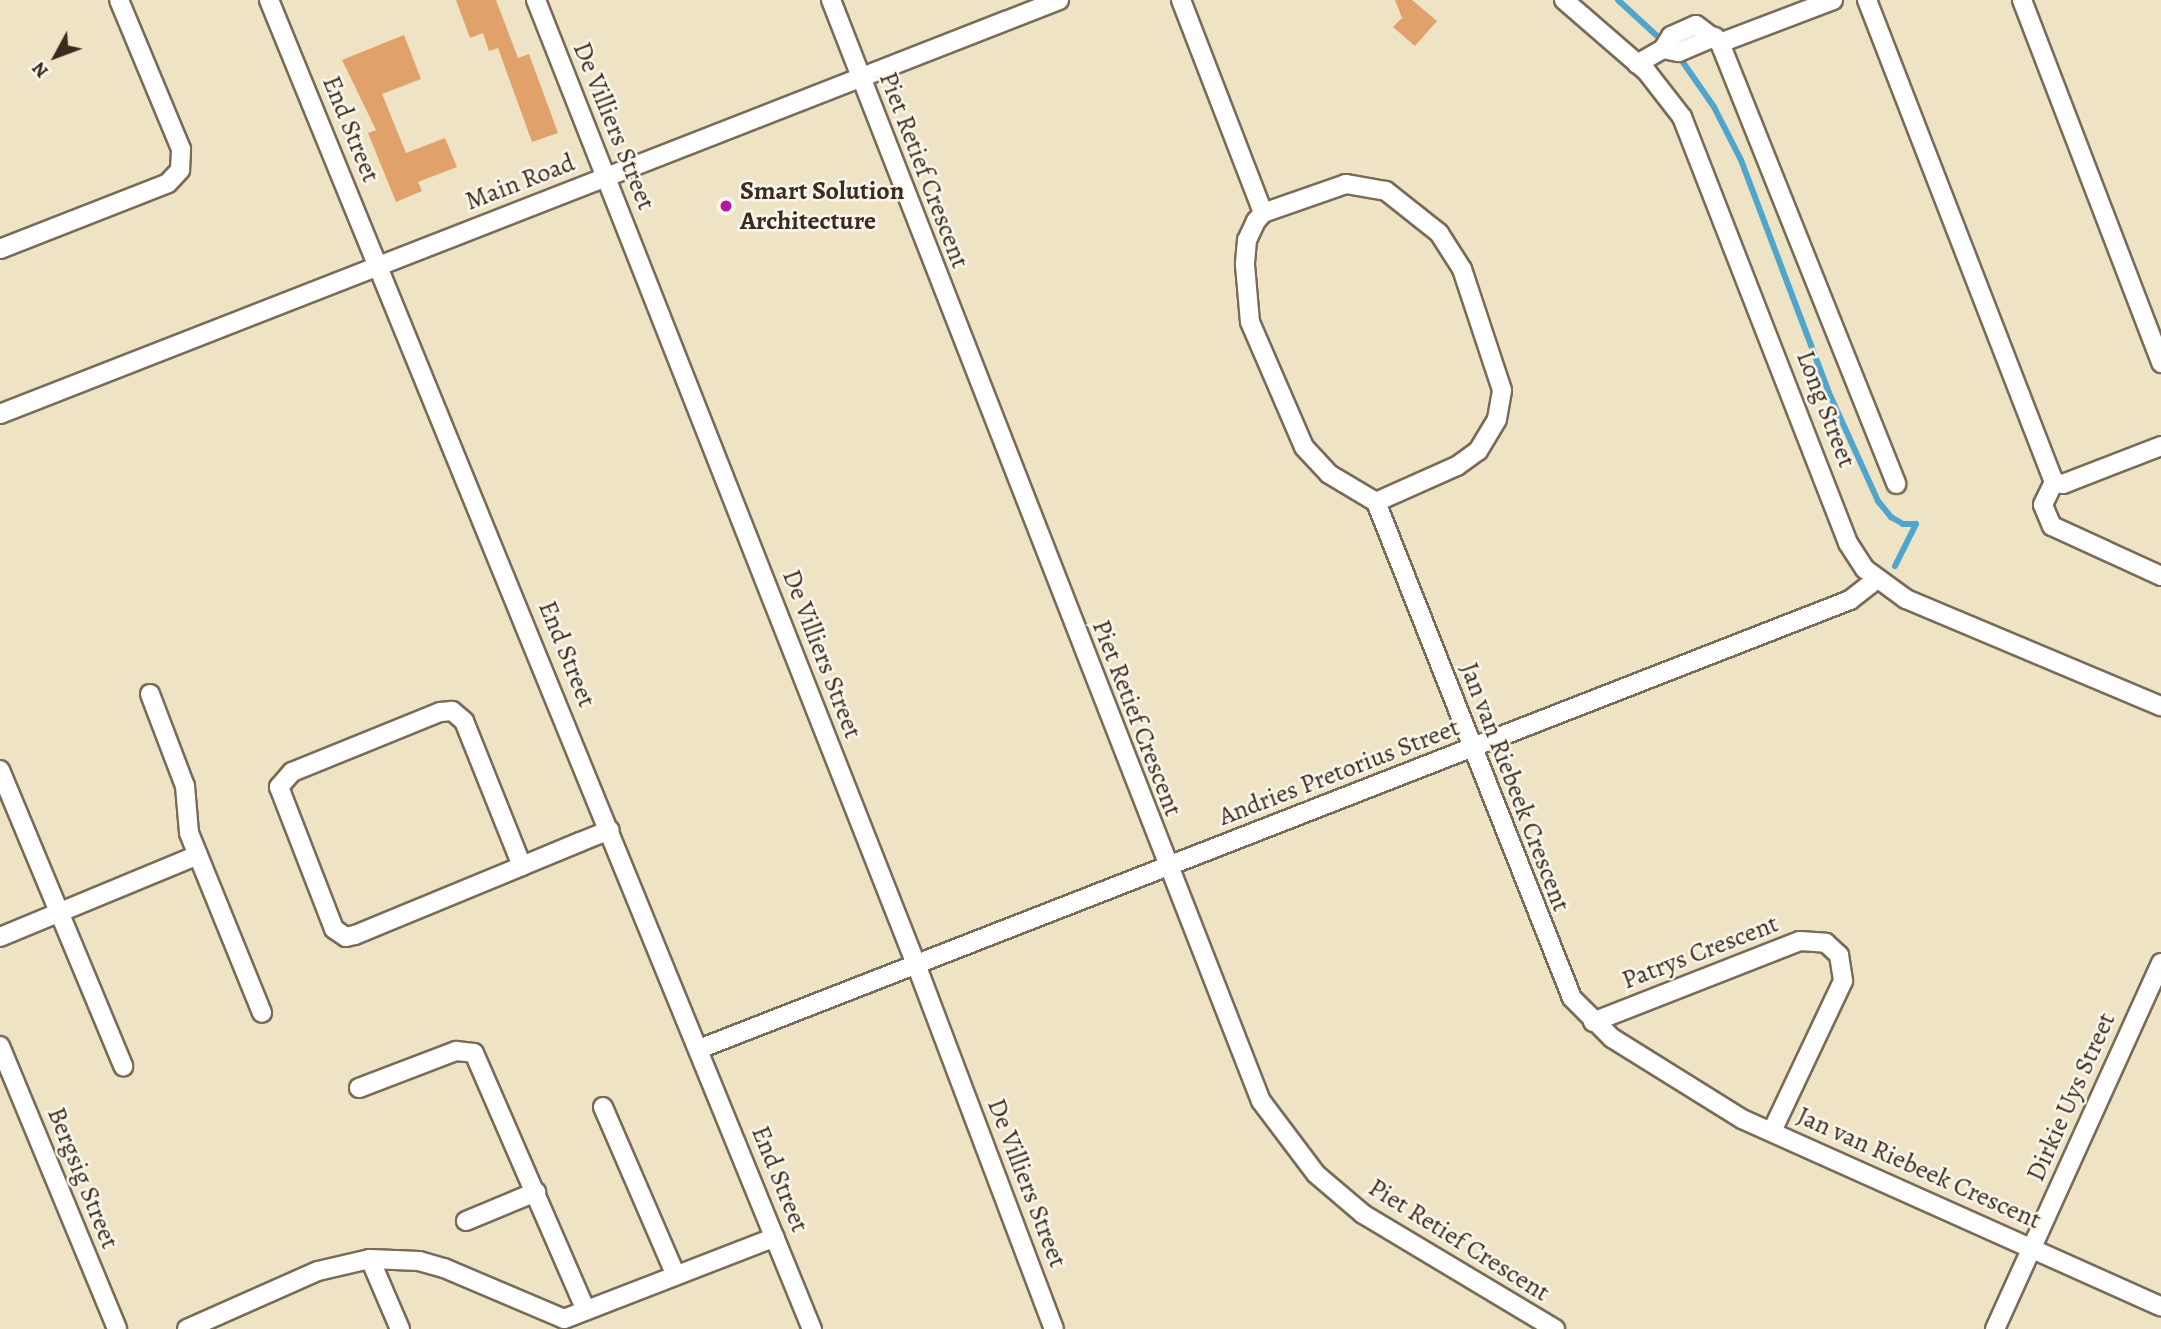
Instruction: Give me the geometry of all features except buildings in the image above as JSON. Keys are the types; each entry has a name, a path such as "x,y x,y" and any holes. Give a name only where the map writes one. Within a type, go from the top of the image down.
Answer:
{"street":[{"path":"0,249 168,183 180,170 181,149 119,0"},
{"name":"End Street","path":"269,0 812,1329"},
{"name":"De Villiers Street","path":"536,0 916,964 1054,1329"},
{"name":"Piet Retief Crescent","path":"831,0 1247,1074 1296,1151 1363,1214 1555,1329"},
{"name":"Main Road","path":"0,414 1059,0"},
{"path":"1181,0 1263,213"},
{"name":"Long Street","path":"1564,0 1637,64 1670,98 1692,138 1848,542 1876,580 1906,599 2161,705"},
{"path":"1637,64 1664,49 1679,52 1833,0"},
{"path":"1867,0 2054,482 2043,505 2052,526 2161,576"},
{"path":"2022,0 2161,363"},
{"path":"1718,40 1896,484"},
{"path":"1333,187 1375,187 1408,205 1439,233 1462,269 1500,375 1497,419 1486,442 1468,460 1376,502 1329,474 1304,447 1250,322 1244,281 1247,240 1263,213 1333,187"},
{"path":"2054,482 2063,484 2161,446"},
{"name":"Jan van Riebeek Crescent","path":"1376,502 1564,984 1593,1022 1632,1052 1772,1131 2161,1306"},
{"name":"Andries Pretorius Street","path":"699,1049 1850,600 1876,580"},
{"path":"150,694 184,786 189,833 262,1013"},
{"path":"522,866 464,721 452,711 440,712 292,772 279,786 331,924 342,936 355,935 610,830"},
{"path":"0,770 123,1066"},
{"path":"8,934 198,856"},
{"name":"Patrys Crescent","path":"1593,1022 1800,941 1826,943 1839,955 1843,981 1772,1131"},
{"name":"Dirkie Uys Street","path":"1995,1329 2161,963"},
{"name":"Bergsig Street","path":"0,1046 117,1329"},
{"path":"359,1088 469,1050 478,1060 586,1310"},
{"path":"603,1107 675,1273"},
{"path":"466,1222 536,1192"},
{"path":"187,1329 318,1271 370,1259 419,1261 443,1268 566,1324 586,1310 675,1273 775,1237"},
{"path":"370,1259 400,1329"}],"waterway":[{"path":"1618,0 1656,35"},
{"path":"1680,58 1714,107 1741,160 1829,393 1878,501 1891,517 1903,524 1916,524"},
{"path":"1895,566 1916,524"}],"place":[{"name":"Smart Solution Architecture","path":"726,206"}]}
